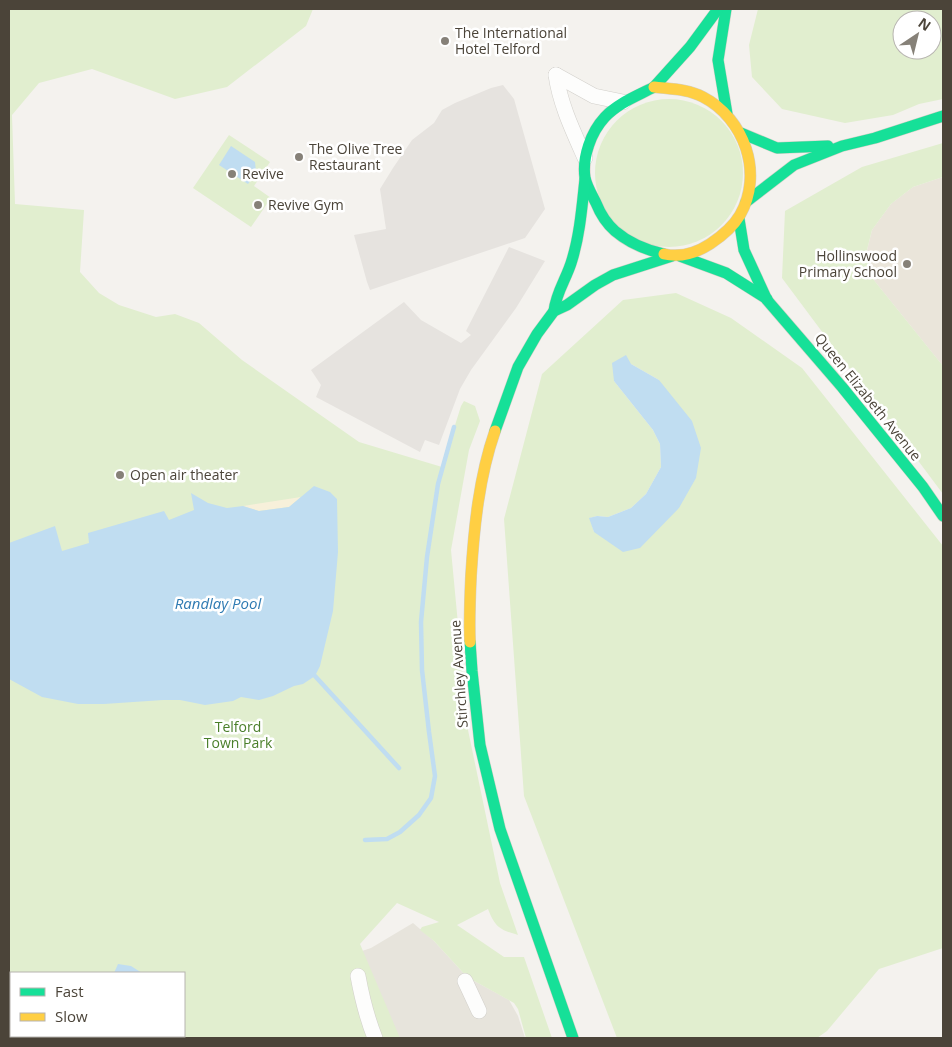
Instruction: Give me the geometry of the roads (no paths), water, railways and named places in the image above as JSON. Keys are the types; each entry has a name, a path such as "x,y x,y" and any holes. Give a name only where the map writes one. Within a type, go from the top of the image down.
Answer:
{"street":[{"path":"654,87 684,91 707,99 727,114 741,133 750,155 751,179 746,202 739,218 721,238 702,250 613,275 567,305 554,311 556,297 572,260 580,220 585,178 585,158 592,136 605,117 623,102 654,87 690,47 718,9"},
{"path":"726,9 718,60 727,114"},
{"path":"585,158 558,90 556,75 594,96 623,102"},
{"path":"746,202 794,165 842,146 875,138 943,116"},
{"path":"741,133 776,148 842,146"},
{"path":"585,178 601,215 614,229 638,246 676,256"},
{"name":"Queen Elizabeth Avenue","path":"739,218 744,250 767,300"},
{"name":"Queen Elizabeth Avenue","path":"676,256 726,272 767,300 842,387 923,487 943,516"},
{"name":"Stirchley Avenue","path":"554,311 537,334 518,367 491,442 481,484 473,544 470,611 472,671 480,745 500,829 573,1038"},
{"path":"358,976 362,997 375,1038"},
{"path":"464,981 479,1011"}],"water":[{"path":"231,146 255,162 256,172 248,184 219,165"},
{"path":"626,355 631,364 659,380 692,421 701,448 696,478 679,508 640,548 623,552 594,532 589,518 597,516 608,517 631,508 646,494 661,467 660,444 653,430 614,381 612,363"},
{"name":"Randlay Pool","path":"314,486 330,492 337,499 338,552 333,611 320,666 315,676 303,684 259,700 241,697 233,701 205,705 180,700 78,704 42,697 9,679 9,543 55,526 62,551 89,543 88,533 164,511 169,520 194,510 191,493 208,503 227,508 243,506 259,511 289,507"},
{"path":"118,964 131,966 140,972 114,972"},
{"path":"10,999 10,1037 138,1038 9,1038"}],"waterway":[{"path":"365,840 387,839 400,832 419,815 431,798 435,776 422,670 421,622 427,557 438,484 454,427"},
{"path":"315,676 399,768"}],"place":[{"name":"The International Hotel Telford","path":"445,41"},
{"name":"The Olive Tree Restaurant","path":"299,157"},
{"name":"Revive","path":"232,174"},
{"name":"Revive Gym","path":"258,205"},
{"name":"Hollinswood Primary School","path":"907,264"},
{"name":"Open air theater","path":"120,475"}],"park label":[{"name":"Telford Town Park","path":"238,736"}]}
